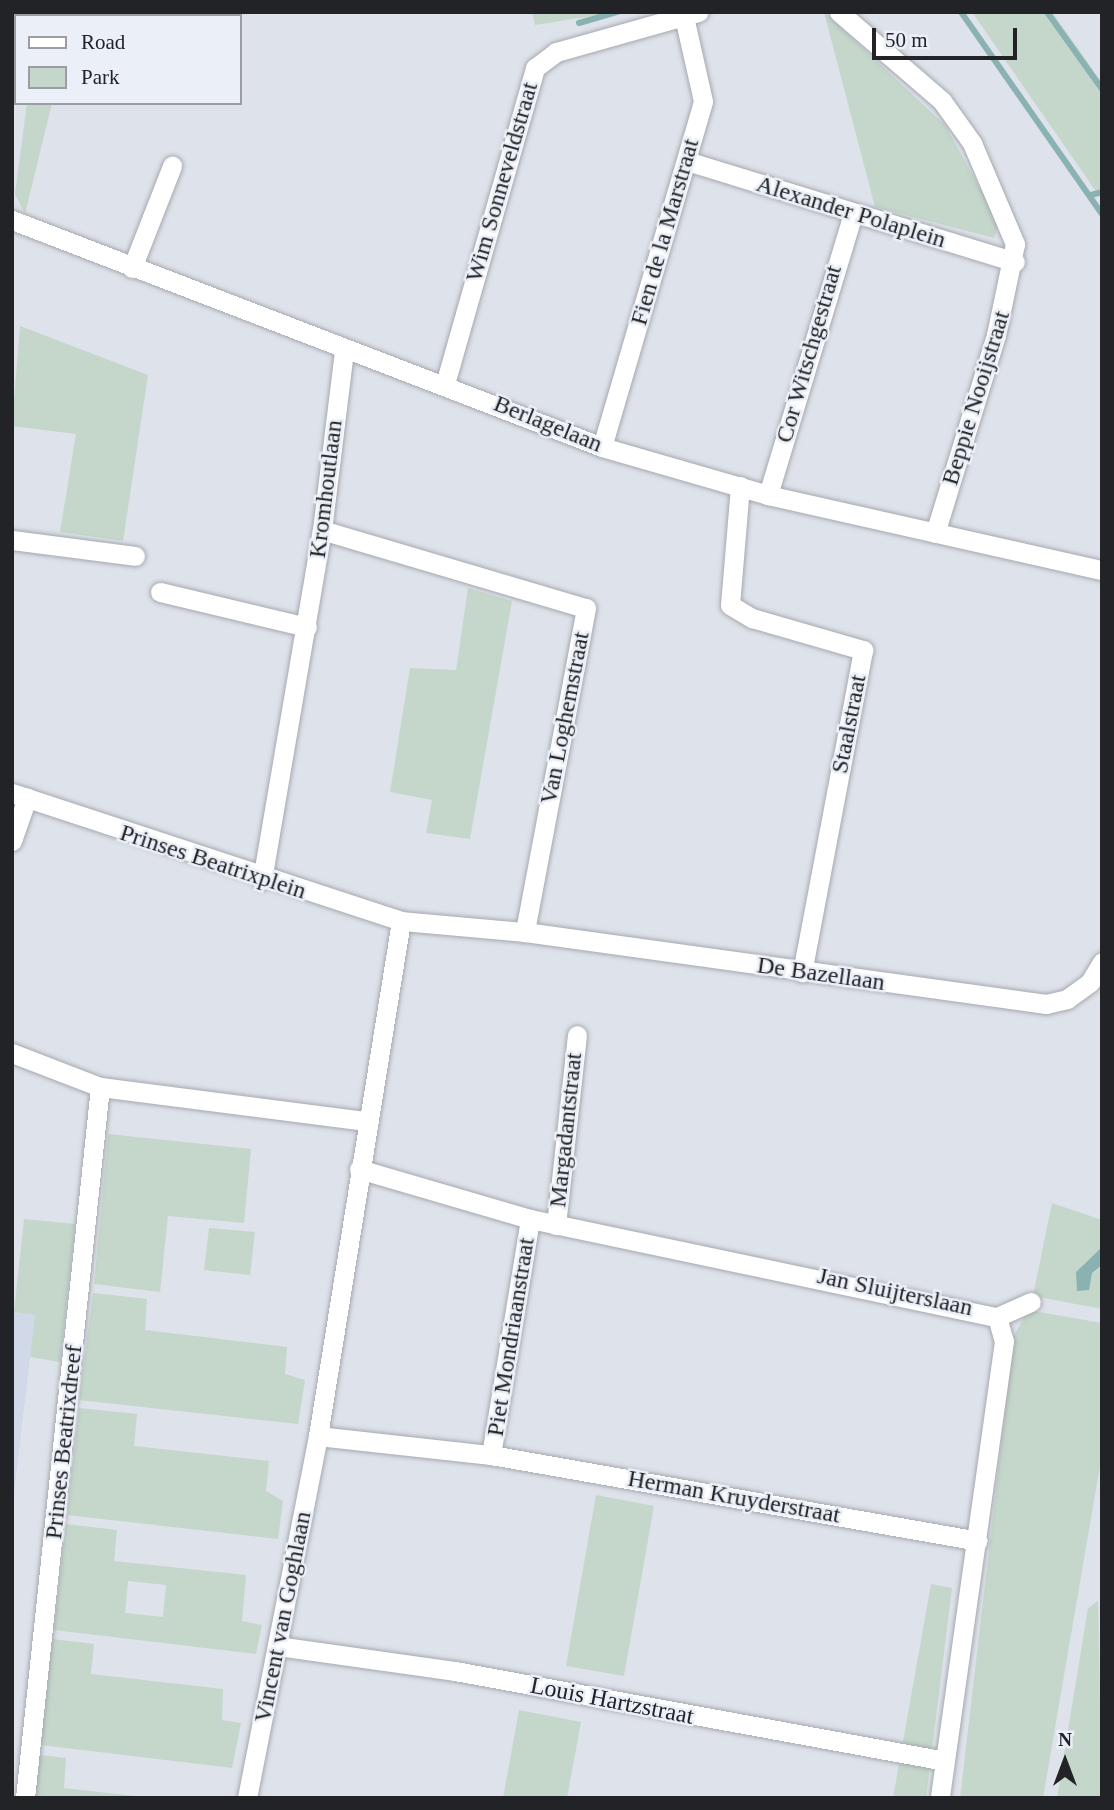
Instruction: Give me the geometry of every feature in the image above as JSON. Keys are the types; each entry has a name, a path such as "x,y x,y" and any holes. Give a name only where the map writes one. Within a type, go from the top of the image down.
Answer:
{"street":[{"path":"839,12 942,101 972,143 1015,244 1015,262"},
{"name":"Fien de la Marstraat","path":"602,447 687,161 704,92 691,14"},
{"name":"Wim Sonneveldstraat","path":"445,384 535,68 555,52 691,14"},
{"name":"Alexander Polaplein","path":"687,161 1015,262"},
{"path":"132,268 172,166"},
{"name":"Cor Witschgestraat","path":"768,495 853,214"},
{"name":"Berlagelaan","path":"12,220 344,350 445,384 602,447 768,495 1102,570"},
{"name":"Beppie Nooijstraat","path":"935,533 1015,262"},
{"name":"Kromhoutlaan","path":"262,880 307,627 344,350"},
{"name":"Staalstraat","path":"740,486 730,605 752,618 863,650 802,972"},
{"name":"Van Loghemstraat","path":"322,530 586,608 525,932"},
{"path":"12,540 135,556"},
{"path":"160,592 307,627"},
{"name":"Prinses Beatrixplein","path":"12,841 20,796 262,880 401,921 525,932"},
{"path":"359,1169 401,921"},
{"name":"De Bazellaan","path":"525,932 1046,1004 1082,988 1102,962"},
{"name":"Margadantstraat","path":"556,1225 577,1035"},
{"path":"12,1053 100,1087 367,1121"},
{"name":"Prinses Beatrixdreef","path":"25,1798 100,1087"},
{"name":"Jan Sluijterslaan","path":"359,1169 530,1219 998,1317 1004,1341 940,1798"},
{"name":"Vincent van Goghlaan","path":"247,1798 318,1436 359,1169"},
{"name":"Piet Mondriaanstraat","path":"491,1455 530,1219"},
{"path":"998,1317 1031,1303"},
{"path":"318,1436 491,1455"},
{"name":"Herman Kruyderstraat","path":"491,1455 977,1541"},
{"name":"Louis Hartzstraat","path":"277,1646 455,1671 946,1761"}],"shaded area":[{"path":"1102,1247 1102,1265 1092,1273 1089,1290 1077,1291 1076,1272"},
{"path":"12,1312 35,1314 12,1511"}],"green space":[{"path":"532,12 617,12 535,25"},
{"path":"824,12 945,125 999,223 994,238 875,207"},
{"path":"972,12 1052,12 1102,83 1102,200"},
{"path":"27,105 52,105 25,214 15,194"},
{"path":"20,326 148,375 123,541 60,532 76,434 12,426"},
{"path":"468,588 512,601 470,839 426,833 432,800 390,792 410,668 456,670"},
{"path":"108,1134 251,1149 244,1223 168,1216 160,1292 94,1284"},
{"path":"1052,1203 1102,1220 1102,1247 1076,1272 1092,1273 1102,1265 1102,1309 1033,1296"},
{"path":"24,1219 75,1224 60,1362 30,1357 35,1315 14,1312"},
{"path":"209,1228 255,1232 250,1275 204,1270"},
{"path":"93,1293 147,1299 145,1330 287,1347 285,1374 305,1380 298,1424 79,1400"},
{"path":"1028,1310 1102,1323 1102,1454 1043,1798 960,1798 1014,1336"},
{"path":"79,1408 137,1414 134,1446 269,1461 266,1491 283,1501 278,1539 67,1515"},
{"path":"596,1495 654,1506 624,1676 566,1666"},
{"path":"66,1524 117,1530 114,1561 246,1575 242,1621 262,1625 256,1654 54,1630","holes":["128,1581 166,1585 163,1617 125,1613"]},
{"path":"931,1584 952,1588 926,1798 893,1798"},
{"path":"1098,1601 1102,1798 1057,1798 1088,1608"},
{"path":"52,1639 94,1644 91,1674 223,1689 222,1720 241,1723 232,1768 41,1745"},
{"path":"519,1710 581,1722 567,1798 503,1798"},
{"path":"39,1755 66,1758 64,1788 152,1798 35,1798"}],"waterway":[{"path":"579,23 617,12"},
{"path":"961,12 1102,214"},
{"path":"1047,12 1102,89"},
{"path":"1091,195 1102,192"}]}
